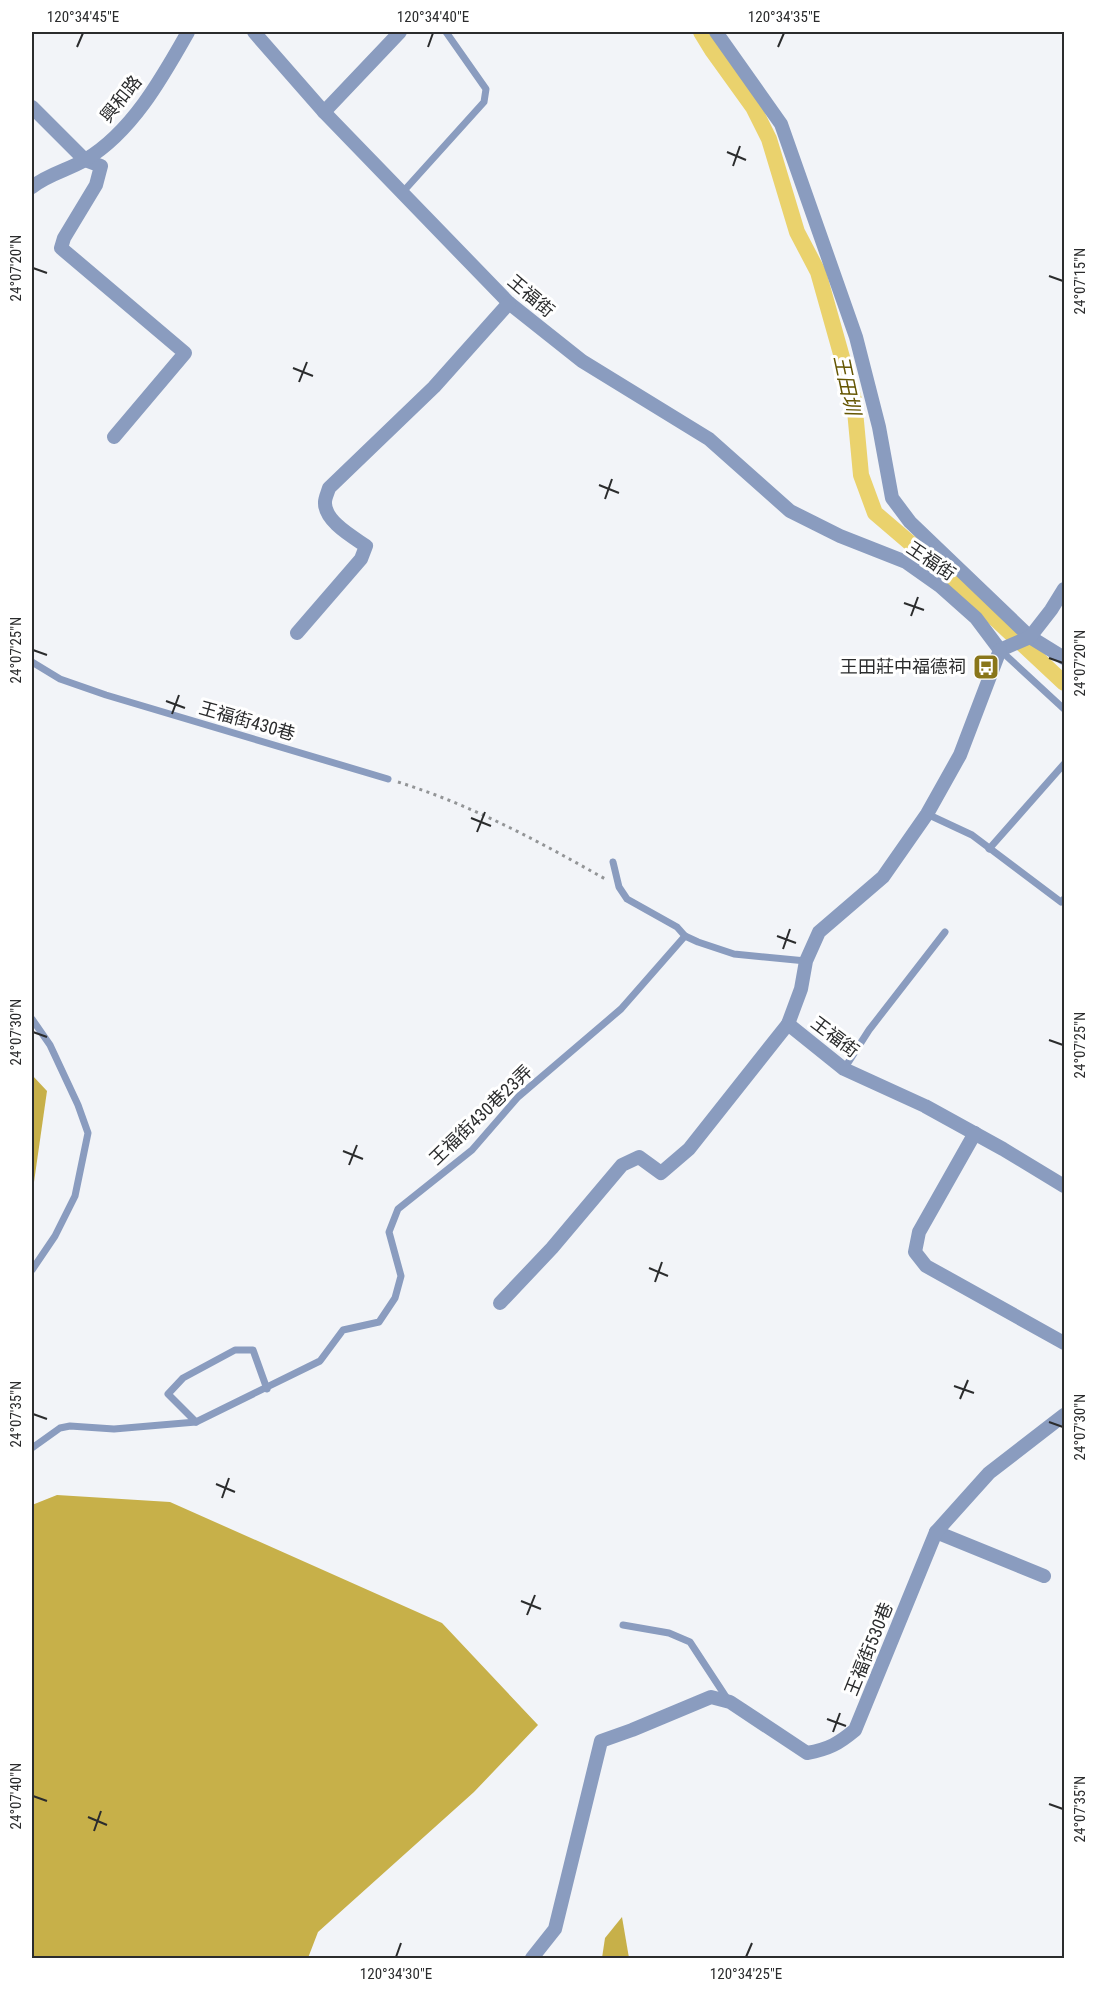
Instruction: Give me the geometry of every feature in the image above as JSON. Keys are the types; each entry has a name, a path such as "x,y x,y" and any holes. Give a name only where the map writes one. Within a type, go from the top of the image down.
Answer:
{"street":[{"name":"興和路","path":"32,187 44,178 85,160 124,128 167,68 188,32"},
{"name":"王福街","path":"254,32 324,112 401,194 509,303 582,361 709,439 790,511 840,536 906,562 940,586 976,618 1000,650 960,755 927,814 883,877 819,932 806,961 801,989 788,1024 844,1070 925,1106 1065,1186"},
{"path":"324,112 400,32"},
{"path":"716,32 781,124 856,338 879,427 892,498 910,522 1030,637 1065,658"},
{"path":"32,107 85,160 101,166 96,185 64,238 61,248 185,353 114,437"},
{"path":"297,633 362,559 366,546 339,527 326,510 325,502 329,488 434,387 509,303"},
{"path":"1000,650 1030,637 1065,589"},
{"path":"500,1303 552,1248 622,1165 639,1157 661,1173 689,1149 788,1024"},
{"path":"975,1133 919,1232 915,1252 926,1266 1063,1337"},
{"name":"王福街530巷","path":"730,1702 807,1753 826,1750 840,1743 855,1730 936,1532 989,1473 1065,1415"},
{"path":"936,1532 1044,1576"},
{"path":"532,1959 555,1929 601,1741 711,1697 730,1702"}],"lane":[{"path":"401,194 484,102 486,89 446,32"},
{"path":"1000,650 1065,709"},
{"name":"王福街430巷","path":"32,662 60,679 106,696 388,779"},
{"path":"989,849 1065,764"},
{"path":"927,814 972,835 1063,901"},
{"path":"613,861 619,887 627,899 677,927 685,936 734,954 806,961"},
{"path":"844,1070 869,1030 945,932"},
{"name":"王福街430巷23弄","path":"32,1448 60,1428 70,1426 114,1429 196,1422 320,1361 342,1330 379,1322 395,1298 401,1276 389,1232 398,1209 472,1150 518,1097 621,1009 685,936"},
{"path":"32,1019 50,1045 78,1105 88,1133 75,1196 55,1236 32,1270"},
{"path":"196,1422 168,1394 183,1378 235,1350 253,1350 267,1389"},
{"path":"623,1625 669,1633 690,1642 730,1702"}],"path":[{"path":"388,779 430,793 492,819 619,887"}],"shaded area":[{"path":"32,1075 47,1091 32,1196"},
{"path":"57,1495 170,1502 442,1623 538,1725 474,1792 318,1932 308,1958 32,1958 32,1505"},
{"path":"622,1917 629,1958 602,1958 605,1938"}],"waterway":[{"name":"王田圳","path":"701,32 753,107 769,139 797,232 818,272 854,400 861,475 875,513 958,584 1064,683"}],"place":[{"name":"王田莊中福德祠","path":"986,667"}]}
